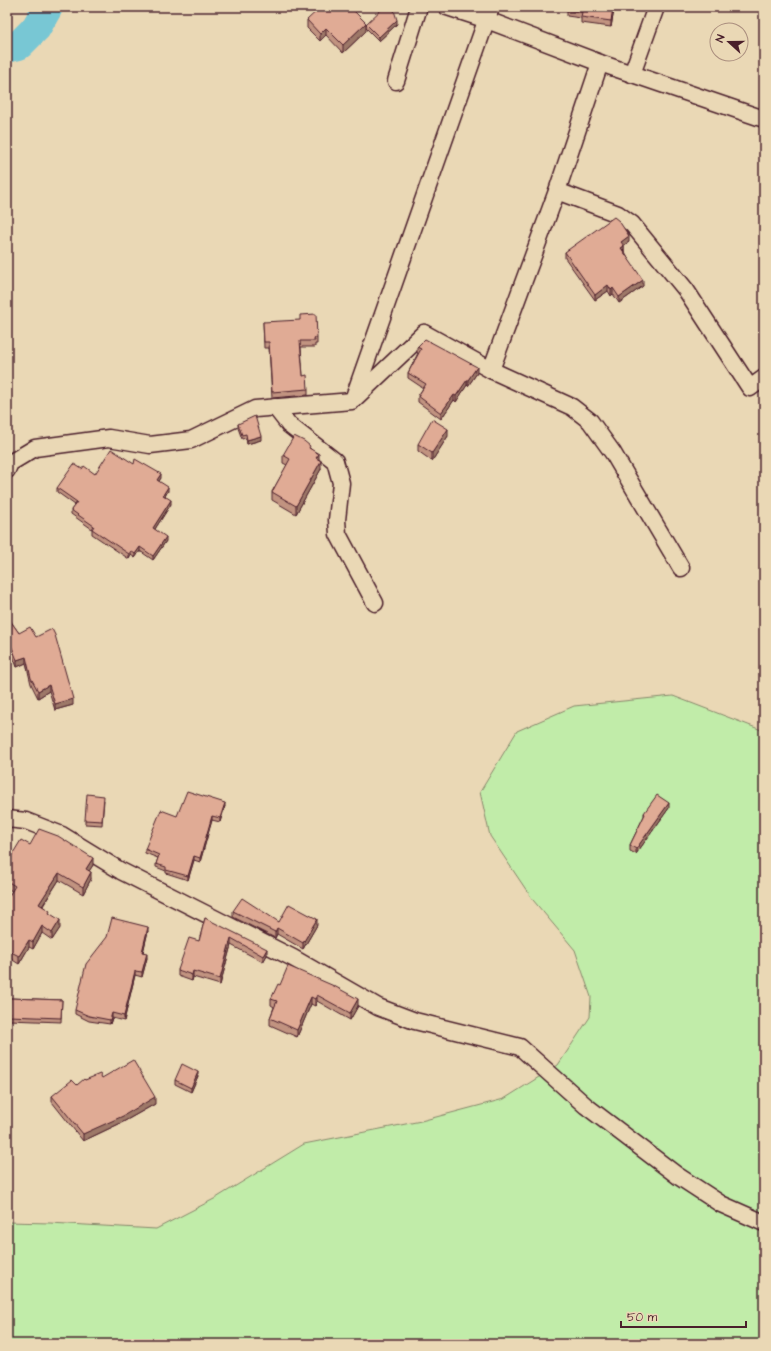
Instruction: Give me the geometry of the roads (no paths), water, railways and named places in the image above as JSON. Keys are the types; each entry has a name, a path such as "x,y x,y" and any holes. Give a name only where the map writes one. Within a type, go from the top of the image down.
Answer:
{"street":[{"path":"396,81 419,7"},
{"path":"447,7 489,13 600,63 764,120"},
{"path":"632,74 656,7"},
{"path":"352,401 489,13"},
{"path":"491,370 558,190 600,63"},
{"path":"558,190 618,214 632,224 686,290 750,388 764,378"},
{"path":"7,470 10,463 35,448 109,438 150,445 191,440 255,409 352,401 424,333 491,370 572,406 590,420 613,453 681,568"},
{"path":"275,407 289,425 335,460 341,483 337,520 338,534 375,603"},
{"path":"7,819 26,821 62,835 121,871 292,958 378,1007 415,1021 520,1047 586,1106 678,1176 722,1204 764,1223"}],"waterway":[{"path":"7,48 19,45 36,28 48,7"}]}
